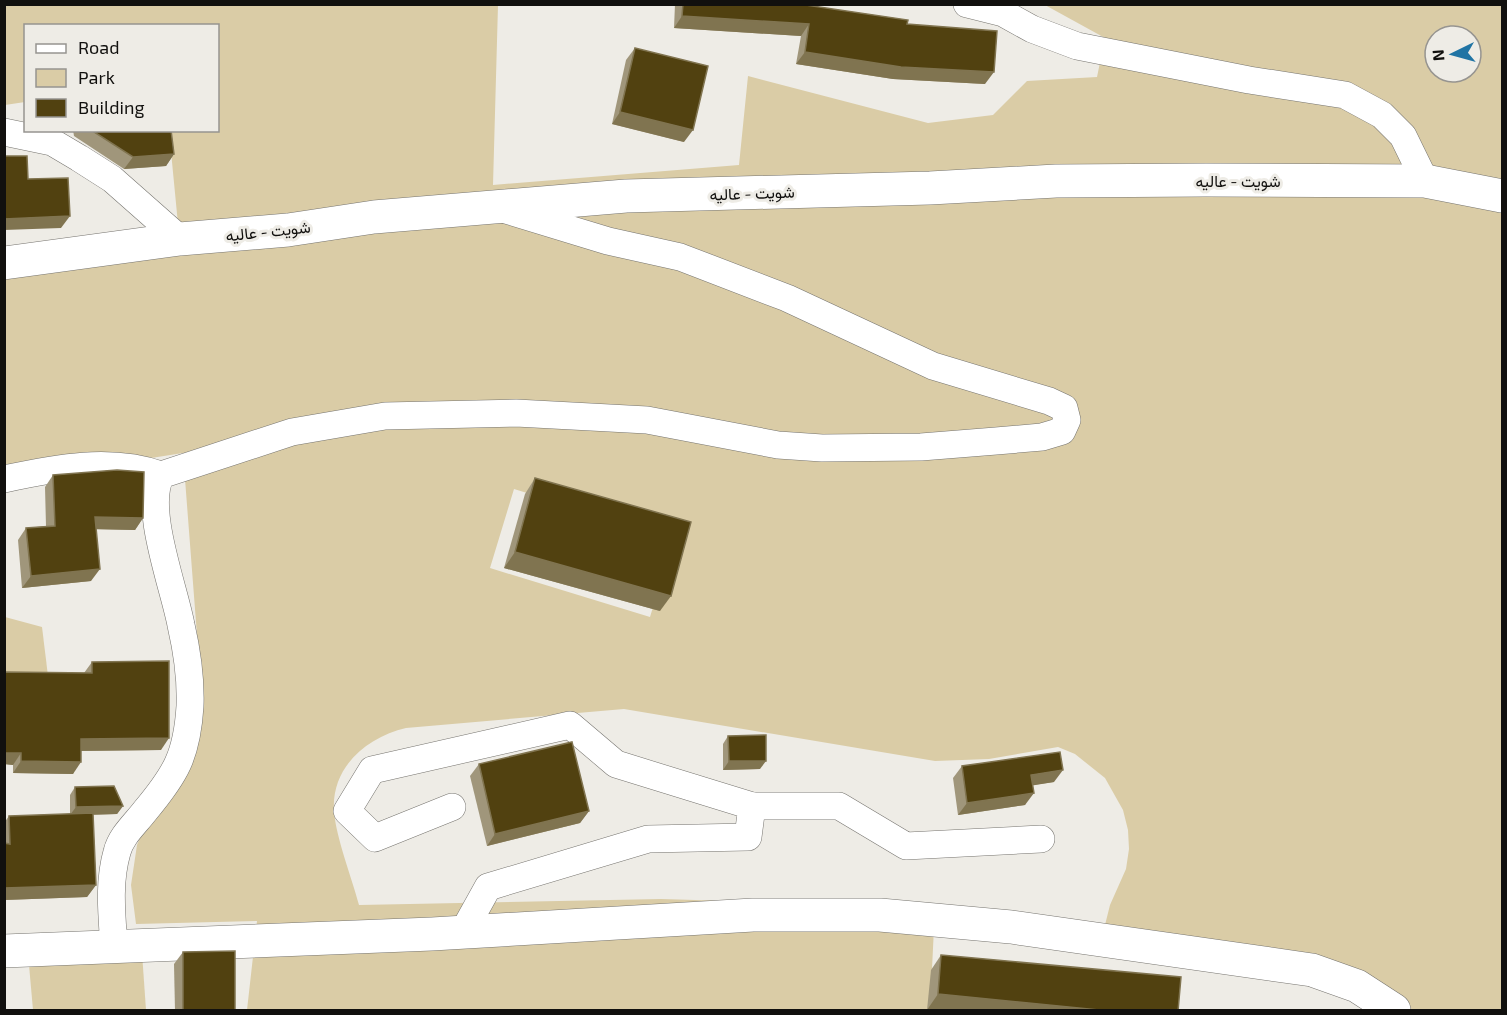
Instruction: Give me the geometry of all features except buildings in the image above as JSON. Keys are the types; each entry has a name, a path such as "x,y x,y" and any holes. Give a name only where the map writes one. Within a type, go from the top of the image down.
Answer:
{"street":[{"path":"967,4 1003,13 1032,29 1077,46 1249,80 1345,95 1382,115 1403,136 1425,181"},
{"path":"4,132 52,142 112,179 180,239"},
{"name":"شويت - عاليه","path":"4,263 180,239 288,230 374,217 626,196 930,188 1056,181 1425,181 1503,196"},
{"path":"4,480 93,465 125,465 161,475 292,432 385,416 516,413 590,415 647,420 778,445 822,448 921,447 1042,437 1062,431 1067,420 1064,408 1049,400 933,366 787,298 715,269 680,257 587,235 496,207"},
{"path":"114,947 112,879 117,851 127,832 163,789 181,761 186,742 190,704 189,664 170,573 158,532 155,486 161,475"},
{"path":"452,807 375,838 347,811 372,770 570,725 616,764 752,806 839,806 906,846 1041,839"},
{"path":"463,932 488,887 648,839 747,837 752,806"},
{"path":"4,951 463,932 753,915 880,915 1011,927 1312,970 1357,986 1394,1011"}],"green space":[{"path":"5,5 498,5 493,185 739,165 748,76 928,123 993,115 1027,81 1097,77 1105,38 1045,5 1502,5 1502,1010 1378,1010 1354,992 1102,937 1110,905 1126,869 1129,849 1128,830 1123,810 1105,778 1075,754 1058,747 989,759 935,761 624,709 406,728 392,732 365,747 354,756 338,781 334,811 341,845 359,905 661,899 935,907 930,1010 247,1010 257,921 136,924 131,885 137,845 201,687 183,453 5,481 4,249 178,224 169,132 219,132 219,24 24,24 24,102 5,105","holes":["514,489 674,538 650,617 490,568"]},
{"path":"5,617 42,627 48,676 5,692"},
{"path":"142,953 146,1010 33,1010 29,965"}]}
